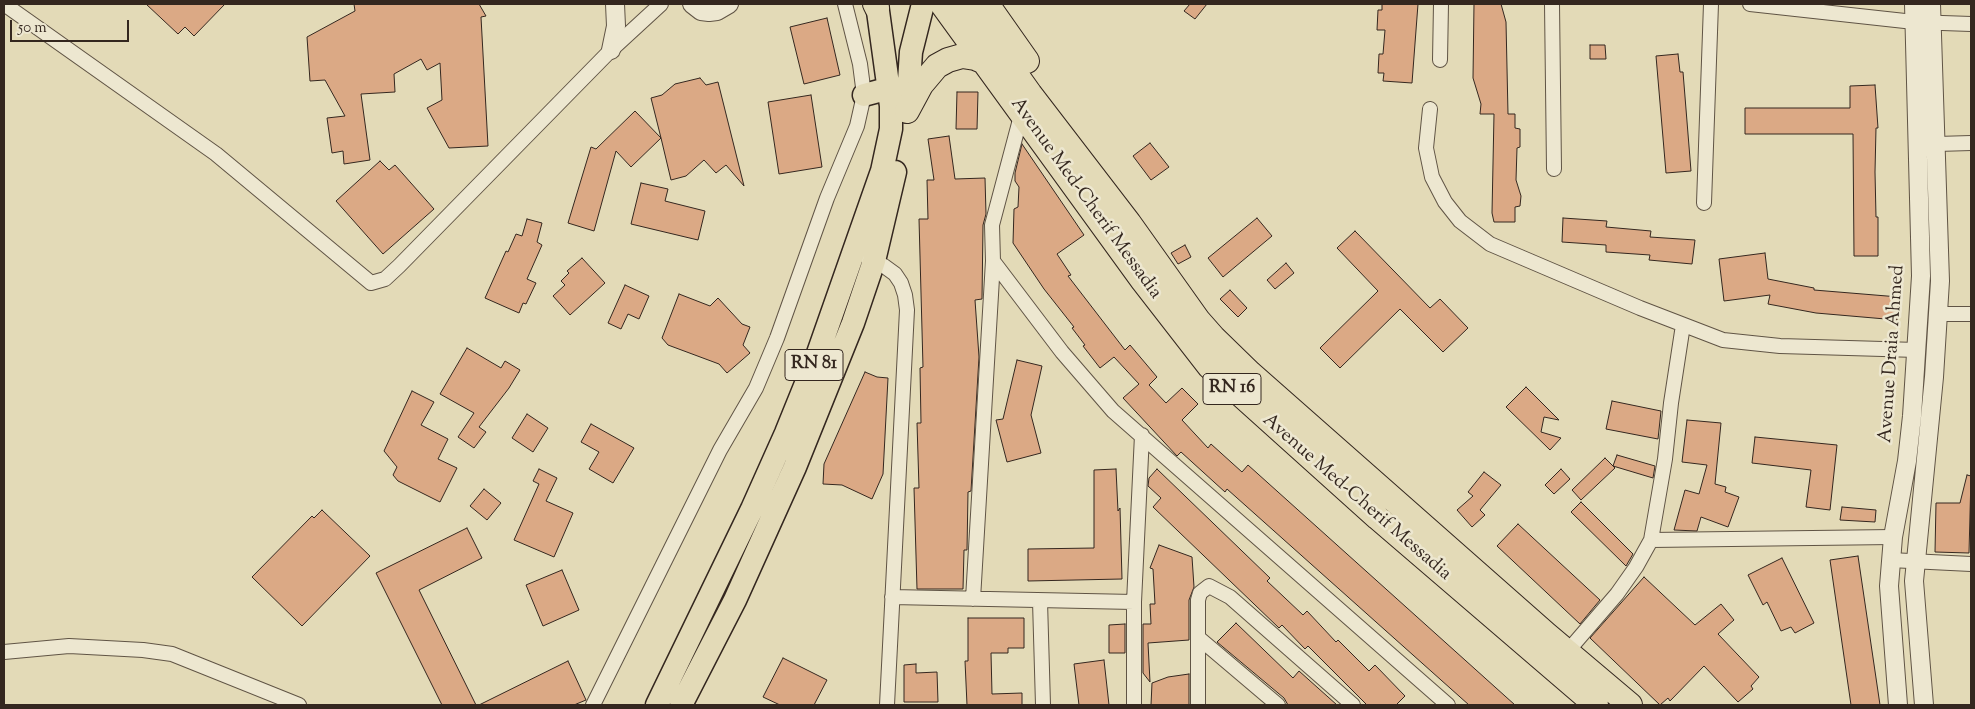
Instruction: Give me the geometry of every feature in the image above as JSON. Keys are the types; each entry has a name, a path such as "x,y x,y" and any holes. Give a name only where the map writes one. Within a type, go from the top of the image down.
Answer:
{"highway":[{"name":"Avenue Med-Cherif Messadia","path":"942,4 987,63 1143,281 1209,366 1378,518 1596,705"},
{"name":"RN 16","path":"966,4 1030,94 1129,223"},
{"path":"987,4 1095,161 1129,223"},
{"path":"907,111 920,85 937,66 962,56 975,58 987,63"},
{"name":"Avenue Med-Cherif Messadia","path":"1129,223 1198,320 1230,355 1567,652 1630,705"}],"main road":[{"name":"RN 81","path":"657,705 752,509 816,359 864,257 900,154 907,111 911,52 923,4"},
{"name":"RN 81","path":"681,705 735,600 795,467 853,323 864,257 892,129 890,88 876,5"},
{"path":"864,94 890,88"}],"street":[{"path":"4,4 216,154 371,283 385,279 399,266 612,50 661,4"},
{"path":"612,50 616,26 615,4"},
{"path":"692,4 701,11 709,12 731,5"},
{"path":"593,705 720,450 756,388 777,338 827,198 854,133 864,94 860,64 845,4"},
{"path":"1440,60 1441,4"},
{"path":"1552,4 1554,169"},
{"path":"1704,203 1711,4"},
{"path":"1750,4 1923,22 1971,24"},
{"name":"Avenue Draia Ahmed","path":"1914,4 1923,22 1937,144 1940,281 1915,561 1916,632 1924,705"},
{"name":"Avenue Draia Ahmed","path":"1898,705 1889,607 1890,560 1907,462 1917,350 1922,276 1923,22 1931,4"},
{"path":"1430,109 1426,148 1432,177 1446,202 1467,227 1490,244 1723,340 1747,344 1917,350"},
{"path":"973,599 993,261 992,225 1022,112"},
{"path":"1937,144 1971,144"},
{"path":"864,257 895,274 901,283 907,310 887,705"},
{"path":"993,261 1062,352 1113,411 1448,705"},
{"path":"1938,314 1971,314"},
{"path":"1567,652 1617,594 1636,567 1651,540 1665,458 1670,403 1683,325"},
{"path":"1134,705 1134,602 1142,435"},
{"path":"1651,540 1894,537"},
{"path":"1890,560 1971,564"},
{"path":"1198,705 1200,593 1209,586 1215,587 1244,608 1353,705"},
{"path":"892,597 1134,602"},
{"path":"1040,601 1043,705"},
{"path":"1200,639 1278,705"},
{"path":"4,652 69,646 143,650 172,654 299,705"}],"building":[{"path":"146,4 225,4 194,36 185,27 178,34"},
{"path":"354,4 479,4 486,16 481,17 488,146 449,148 427,108 442,100 440,63 427,70 421,59 394,74 395,92 361,94 370,160 344,164 343,151 332,153 327,118 345,116 325,80 310,81 307,37 355,11"},
{"path":"1190,4 1207,4 1195,19 1184,11"},
{"path":"1382,4 1418,4 1412,83 1383,81 1384,73 1378,73 1379,54 1383,54 1385,30 1377,30 1378,10 1382,10"},
{"path":"1474,4 1501,4 1506,22 1508,114 1515,114 1515,128 1520,129 1520,147 1517,148 1516,180 1521,196 1520,206 1515,207 1515,222 1494,222 1492,213 1494,114 1480,114 1481,104 1473,78"},
{"path":"827,18 840,75 804,84 790,27"},
{"path":"1590,45 1605,45 1606,59 1590,59"},
{"path":"1678,54 1680,72 1683,72 1691,171 1666,173 1656,56"},
{"path":"700,78 706,85 718,82 744,186 726,165 716,173 704,160 686,176 671,180 651,98 662,95 675,84"},
{"path":"1875,85 1878,128 1876,128 1875,172 1878,256 1854,256 1853,134 1745,134 1745,108 1850,108 1850,86"},
{"path":"957,92 978,92 977,129 956,129"},
{"path":"811,95 822,167 779,174 768,102"},
{"path":"635,111 661,138 631,167 616,151 594,231 568,223 591,147 596,149"},
{"path":"949,136 955,179 985,178 986,214 983,225 982,299 975,300 979,357 971,491 968,492 967,550 964,550 963,589 917,589 914,488 919,488 917,423 921,423 920,368 923,367 919,219 928,219 927,180 934,180 928,139"},
{"path":"1150,143 1169,167 1151,180 1133,156"},
{"path":"1022,144 1084,235 1057,254 1071,275 1068,276 1125,350 1130,345 1157,377 1149,385 1166,403 1182,388 1198,404 1182,420 1208,448 1211,444 1242,472 1248,465 1515,705 1469,705 1227,489 1225,492 1181,452 1177,456 1123,398 1139,384 1114,357 1100,368 1083,346 1085,345 1072,328 1074,327 1044,289 1013,243 1014,209 1018,207 1019,187 1015,181 1015,173"},
{"path":"380,161 389,170 395,165 434,209 383,254 336,201"},
{"path":"641,183 668,189 665,201 705,211 698,240 631,224"},
{"path":"1257,218 1272,236 1223,277 1208,258"},
{"path":"1563,218 1607,221 1606,227 1651,231 1650,237 1695,240 1692,264 1649,260 1650,255 1606,252 1606,245 1562,242"},
{"path":"527,219 542,223 537,242 542,245 527,279 536,283 526,304 523,303 519,313 485,298 506,251 508,252 516,234 522,236"},
{"path":"1355,231 1430,308 1440,299 1468,328 1443,352 1400,309 1340,368 1320,348 1378,291 1337,248"},
{"path":"1185,245 1191,257 1178,264 1171,253"},
{"path":"1765,253 1768,279 1814,288 1814,290 1899,297 1897,320 1816,313 1768,304 1770,295 1724,301 1719,259"},
{"path":"582,258 605,283 570,315 553,296 565,285 561,281 569,273 567,271"},
{"path":"1286,263 1294,273 1275,289 1267,280"},
{"path":"625,285 649,296 639,319 628,314 621,329 608,323"},
{"path":"1230,290 1247,308 1238,317 1220,299"},
{"path":"679,294 710,306 718,298 742,324 750,327 743,345 750,353 727,373 719,364 668,345 662,338"},
{"path":"467,348 501,368 505,361 520,370 509,388 479,427 486,432 474,448 458,437 474,413 440,394"},
{"path":"1017,360 1042,366 1031,415 1041,453 1007,462 996,420 1003,419"},
{"path":"865,372 877,377 888,378 883,474 872,499 842,485 823,484 824,464"},
{"path":"1526,387 1559,420 1544,417 1541,432 1561,438 1550,450 1506,407"},
{"path":"412,391 434,402 421,425 448,439 438,459 457,468 440,502 398,481 393,475 397,467 384,451"},
{"path":"1612,401 1661,411 1658,439 1606,429"},
{"path":"527,414 548,428 533,452 512,438"},
{"path":"1687,420 1721,423 1715,484 1726,487 1725,492 1739,497 1728,527 1701,517 1697,531 1674,530 1685,490 1699,494 1707,465 1682,462"},
{"path":"591,424 634,448 613,483 589,469 599,452 581,442"},
{"path":"1755,437 1837,445 1830,510 1806,507 1811,470 1752,463"},
{"path":"1617,455 1655,466 1653,478 1613,466"},
{"path":"1605,458 1615,468 1581,500 1572,490"},
{"path":"539,469 557,478 546,501 573,513 554,557 514,540 539,484 533,481"},
{"path":"1116,469 1118,511 1120,508 1122,579 1028,581 1028,549 1094,548 1094,470"},
{"path":"1157,469 1270,578 1267,581 1303,615 1307,611 1336,642 1338,640 1369,671 1375,665 1405,696 1396,705 1367,705 1308,646 1305,649 1282,625 1279,628 1153,507 1161,498 1148,486 1149,478"},
{"path":"1561,469 1570,479 1554,494 1545,485"},
{"path":"1484,472 1501,485 1480,510 1485,515 1472,527 1457,510 1473,496 1468,492"},
{"path":"1967,475 1971,476 1969,553 1935,552 1936,503 1960,503"},
{"path":"484,489 501,503 487,520 470,506"},
{"path":"1581,502 1633,554 1626,566 1571,512"},
{"path":"1842,507 1876,510 1875,522 1840,520"},
{"path":"322,510 370,556 302,626 252,577 312,516 314,518"},
{"path":"1518,524 1600,600 1580,624 1497,546"},
{"path":"467,528 482,558 419,590 476,705 442,705 376,573"},
{"path":"1159,545 1192,557 1194,587 1189,600 1189,640 1148,643 1150,682 1143,673 1143,624 1151,624 1150,604 1155,604 1153,569 1150,568"},
{"path":"1858,556 1880,705 1851,705 1830,560"},
{"path":"1782,558 1814,623 1795,633 1791,627 1781,631 1767,602 1763,605 1748,575"},
{"path":"562,570 579,610 543,626 526,585"},
{"path":"1644,577 1695,625 1721,604 1734,620 1718,634 1759,677 1751,686 1753,689 1738,702 1704,666 1670,701 1668,698 1660,705 1590,638"},
{"path":"968,618 1024,618 1024,648 1008,648 1008,653 991,653 992,694 1022,693 1022,705 967,705 965,661 968,661"},
{"path":"1236,623 1293,678 1299,671 1337,705 1288,705 1284,698 1217,642"},
{"path":"1125,624 1125,653 1109,653 1109,625"},
{"path":"783,658 827,680 814,705 780,705 763,697"},
{"path":"1104,660 1109,705 1079,705 1074,664"},
{"path":"568,661 586,700 574,705 479,705"},
{"path":"916,664 916,673 937,672 938,702 904,702 904,665"},
{"path":"1189,674 1189,705 1151,705 1152,683 1168,677"}]}
